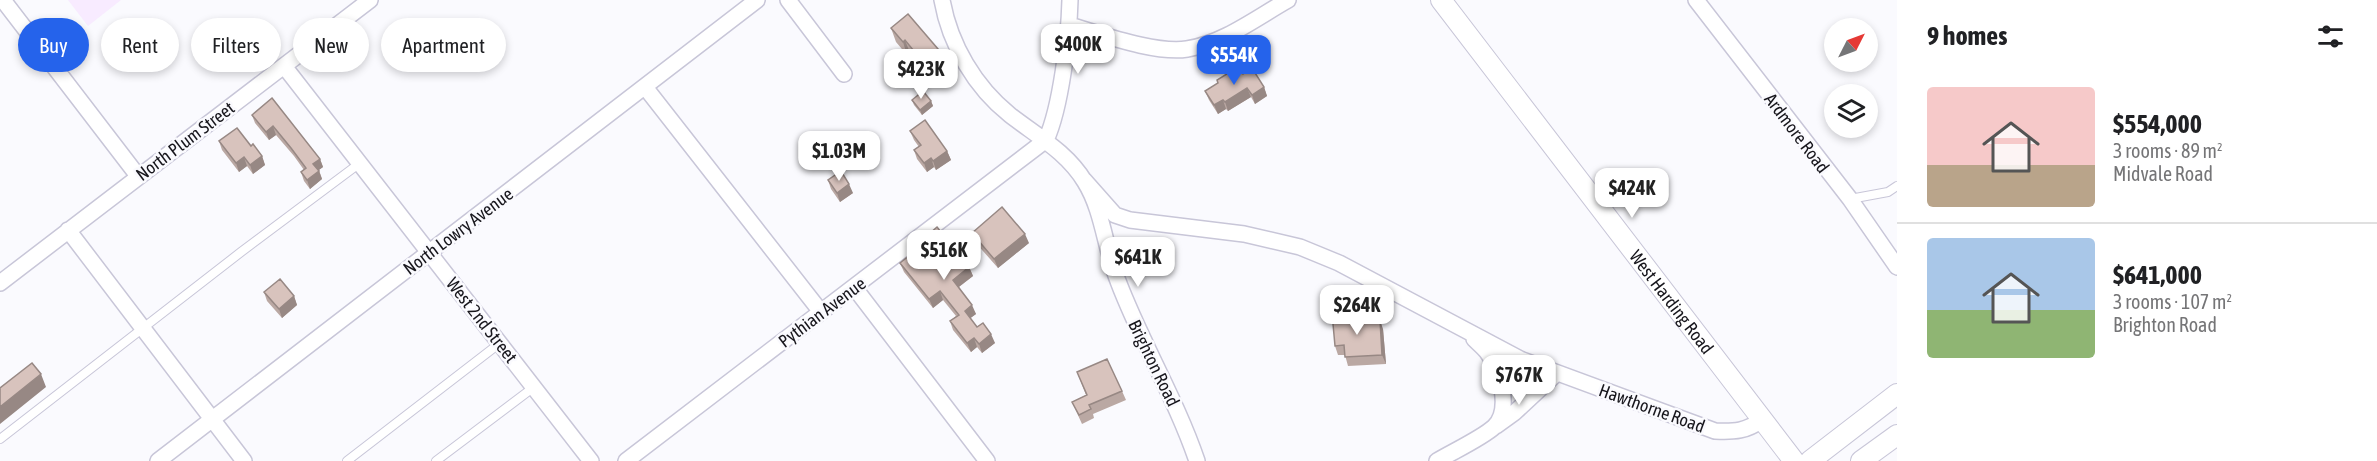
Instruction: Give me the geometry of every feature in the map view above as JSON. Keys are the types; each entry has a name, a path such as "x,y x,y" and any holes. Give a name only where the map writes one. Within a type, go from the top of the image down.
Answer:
{"street":[{"path":"3,0 138,176"},
{"name":"North Plum Street","path":"0,283 370,0"},
{"name":"North Lowry Avenue","path":"158,461 756,0"},
{"path":"788,0 844,74"},
{"path":"1046,140 1052,126 1069,25 1070,0"},
{"path":"1069,25 1158,47 1186,49 1223,38 1288,0"},
{"name":"West Harding Road","path":"1441,0 1794,461"},
{"name":"Ardmore Road","path":"1696,0 1850,199 1897,267"},
{"name":"Brighton Road","path":"941,2 955,42 980,86 1011,116 1046,140 1084,180 1092,195 1116,278 1131,316 1177,411 1197,461"},
{"name":"West 2nd Street","path":"284,66 591,461"},
{"path":"645,87 821,312"},
{"name":"Pythian Avenue","path":"626,461 1046,140"},
{"name":"Hawthorne Road","path":"1084,180 1115,215 1122,218 1244,234 1300,248 1339,263 1520,359 1716,431 1738,433 1762,420"},
{"path":"68,230 244,461"},
{"path":"854,287 987,461"},
{"path":"1461,327 1487,352 1498,376 1503,411 1494,427"},
{"path":"1437,461 1514,413 1557,373"},
{"path":"1810,461 1897,394"},
{"path":"1861,461 1897,435"}],"lane":[{"path":"0,439 360,163"},
{"path":"1850,199 1888,192 1897,186"},
{"path":"347,461 500,343"},
{"path":"436,461 534,387"}],"shaded area":[{"path":"68,0 121,0 89,25 89,18 82,18"}],"building":[{"path":"908,14 938,49 923,62 905,40 903,42 891,28"},
{"path":"1238,67 1243,74 1252,68 1264,87 1252,95 1247,88 1225,102 1223,100 1214,105 1205,91 1218,83 1217,80"},
{"path":"923,91 931,101 920,110 912,100"},
{"path":"272,98 320,159 313,164 319,171 307,180 301,172 306,168 273,126 266,132 252,115"},
{"path":"925,120 947,151 933,161 931,158 924,163 914,150 921,145 910,131"},
{"path":"237,128 262,156 250,165 244,157 236,163 219,141"},
{"path":"841,171 849,184 837,193 828,180"},
{"path":"1002,207 1025,234 994,259 972,233"},
{"path":"937,227 969,267 953,280 972,305 965,311 977,327 983,323 991,334 979,344 974,338 967,343 950,321 959,315 940,291 929,299 900,263 930,239 928,235"},
{"path":"280,279 294,296 279,309 264,292"},
{"path":"1347,312 1348,323 1380,320 1382,355 1345,357 1344,345 1335,346 1332,313"},
{"path":"1107,359 1122,391 1089,405 1091,409 1079,415 1072,402 1087,395 1077,372"},
{"path":"32,363 41,374 0,407 0,388"}]}
